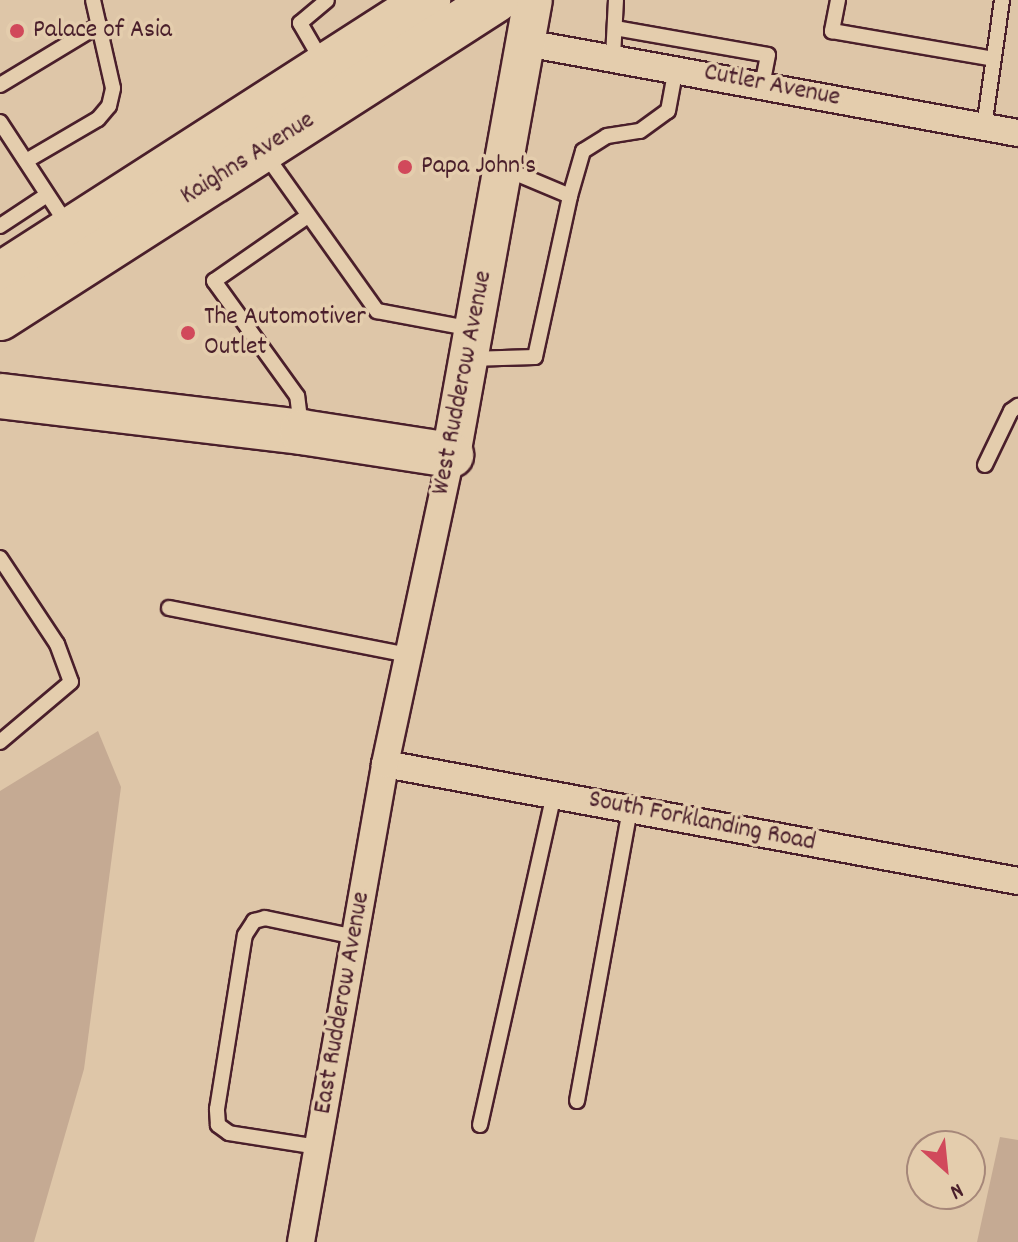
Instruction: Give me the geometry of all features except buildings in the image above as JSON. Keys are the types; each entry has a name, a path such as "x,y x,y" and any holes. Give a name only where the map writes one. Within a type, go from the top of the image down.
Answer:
{"highway":[{"name":"Kaighns Avenue","path":"0,275 59,212 325,66 428,0"},
{"name":"Kaighns Avenue","path":"0,318 496,0"},
{"path":"0,396 302,432 451,455"}],"street":[{"name":"West Rudderow Avenue","path":"385,764 451,455 533,0"},
{"name":"Cutler Avenue","path":"526,43 1018,133"},
{"name":"South Forklanding Road","path":"385,764 1018,881"},
{"name":"East Rudderow Avenue","path":"301,1242 385,764"}],"lane":[{"path":"26,161 98,119 109,106 113,88 93,0"},
{"path":"325,66 300,23 327,0"},
{"path":"613,57 616,0"},
{"path":"838,0 832,31 994,59"},
{"path":"984,127 1002,0"},
{"path":"0,85 99,25"},
{"path":"615,28 768,55 762,85"},
{"path":"262,150 377,311 471,344 535,357 570,196 583,151 607,136 640,131 668,111 676,68"},
{"path":"0,122 59,212 0,226"},
{"path":"503,168 570,196"},
{"path":"302,432 297,396 214,281 308,216"},
{"path":"985,465 1011,411 1018,406"},
{"path":"0,558 57,644 71,682 0,742"},
{"path":"169,608 408,655"},
{"path":"480,1125 554,795"},
{"path":"577,1101 630,809"},
{"path":"318,1147 229,1133 218,1125 217,1109 245,935 254,921 265,918 355,937"}],"shaded area":[{"path":"98,731 121,787 84,1069 34,1242 0,1242 0,791"},
{"path":"1000,1137 1018,1140 1018,1242 977,1242"}],"place":[{"name":"Palace of Asia","path":"17,31"},
{"name":"Papa John's","path":"405,167"},
{"name":"The Automotiver Outlet","path":"188,333"}]}
